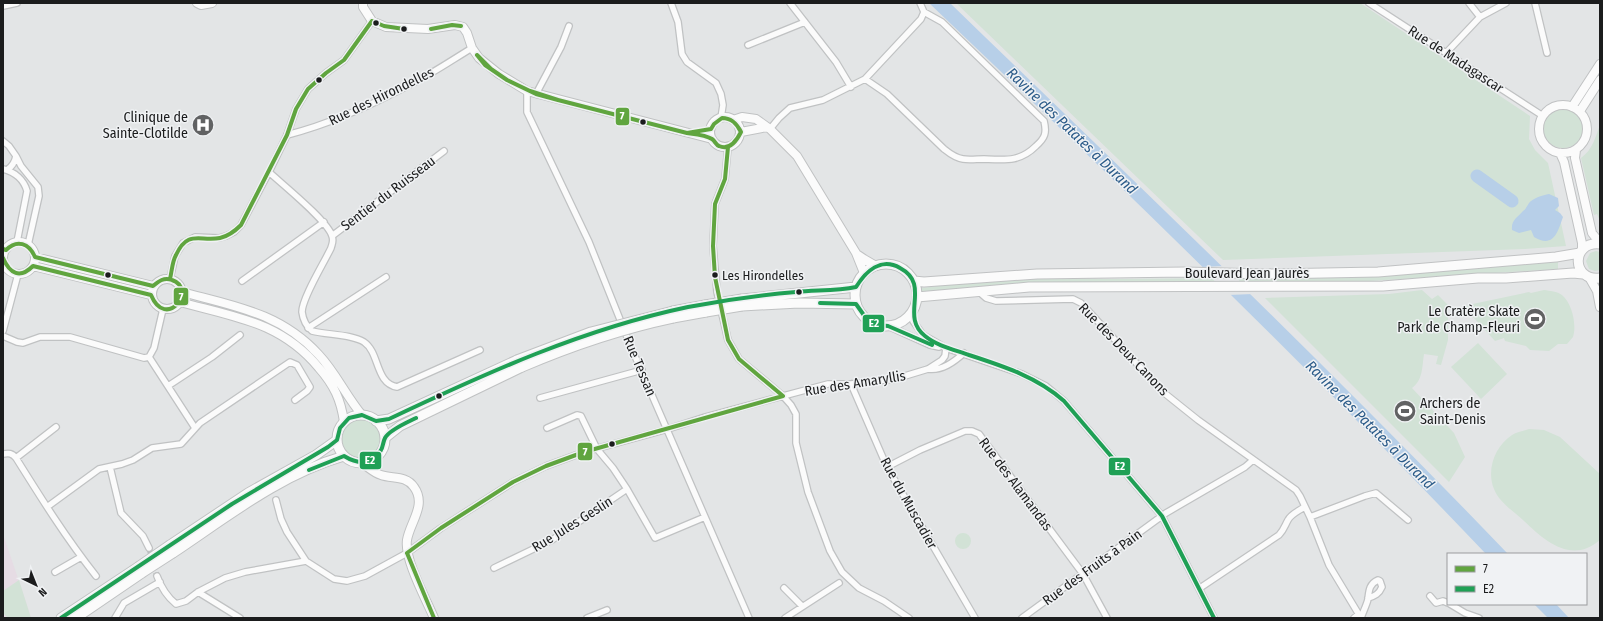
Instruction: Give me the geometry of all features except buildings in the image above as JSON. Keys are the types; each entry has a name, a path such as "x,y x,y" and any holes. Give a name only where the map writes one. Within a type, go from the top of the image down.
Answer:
{"main road":[{"name":"Boulevard Jean Jaurès","path":"914,281 924,282 1037,274 1185,272 1264,274 1378,272 1556,257 1581,251 1589,244 1600,244"},
{"path":"1581,251 1578,264 1586,276"},
{"path":"890,264 899,267 908,273 914,281 917,298 913,309 907,318 898,324 888,326 878,325 868,321 856,304 856,287 864,273 876,266 890,264"},
{"name":"Boulevard Jean Jaurès","path":"917,298 977,291 1057,287 1383,286 1573,272 1600,278"},
{"path":"376,420 380,425 385,438 382,450 373,460 362,463 356,463 344,456 338,446 338,434 344,422 355,416 362,415 376,420 390,419 591,332 706,308 856,287"},
{"path":"742,303 856,304"},
{"path":"385,438 400,426 520,363"},
{"path":"76,618 140,570 248,493 316,455 337,440"},
{"path":"172,548 268,491 318,465 344,456"},
{"path":"61,618 140,570"}],"street":[{"path":"3,6 17,3"},
{"path":"197,3 201,5 212,3"},
{"path":"363,3 363,7 372,21 386,27 428,29 459,25 466,29 472,48 479,58 488,66 527,91 712,139 718,146 728,147 736,142 741,132"},
{"path":"671,3 678,22 682,54 687,62 716,83 721,94 723,105 721,118 713,125 711,129 712,139"},
{"path":"790,3 836,62 851,87"},
{"path":"864,79 886,94 953,156 963,159 1008,160 1020,158 1028,154 1043,140 1046,130 1044,121 942,22 924,12 920,3"},
{"name":"Rue de Madagascar","path":"1369,3 1543,116"},
{"path":"1469,3 1480,17"},
{"path":"1446,53 1480,17 1506,3"},
{"path":"1535,3 1548,53"},
{"path":"741,132 769,128 790,108 823,100 864,79 921,19 924,12"},
{"path":"170,279 175,256 183,243 195,237 219,238 226,236 234,232 241,225 269,172 296,109 308,89 344,60 372,21"},
{"path":"748,45 805,22"},
{"path":"536,94 561,48 569,26"},
{"name":"Rue des Hirondelles","path":"286,135 339,118 395,92 412,84 472,48"},
{"path":"1572,107 1600,64"},
{"path":"1580,111 1600,80"},
{"name":"Rue Tessan","path":"527,91 527,112 589,242 642,370 749,618"},
{"path":"1564,105 1572,107 1580,111 1586,120 1587,129 1584,141 1576,150 1568,153 1552,151 1541,139 1539,131 1543,116 1556,106 1564,105"},
{"path":"733,120 742,117 756,119 769,128 797,156 856,253 864,273"},
{"path":"721,118 733,120 741,132"},
{"path":"690,133 711,129"},
{"path":"3,141 9,146 21,166 38,187 39,196 28,245"},
{"path":"728,147 725,179 715,204 713,246 715,277 728,340 739,359 783,396 791,405 796,414 796,443 808,492 830,551 842,572 859,588 884,601 909,618"},
{"name":"Sentier du Ruisseau","path":"332,236 444,150"},
{"path":"1576,150 1575,158 1592,233 1600,244"},
{"path":"1560,153 1564,162 1578,223 1582,243 1581,251"},
{"path":"5,169 11,167 16,161 16,156"},
{"path":"5,169 19,177 25,185 27,191 17,242"},
{"path":"269,172 324,222 332,236 333,242 331,248 304,303 303,319 308,328 321,334 356,338 364,342 370,348 380,373 385,381 390,386 397,387 480,350"},
{"path":"242,281 324,222"},
{"path":"17,242 28,245 32,248 35,256 33,266 26,272 18,274 9,270 6,267 3,258 4,250 17,242"},
{"path":"856,253 876,266"},
{"path":"35,256 154,286"},
{"path":"33,266 151,295"},
{"path":"3,331 18,274"},
{"path":"1586,276 1597,291 1600,307"},
{"path":"308,328 386,277"},
{"path":"170,279 178,284 182,292 180,302 173,308 164,309 155,304 151,295 154,286 161,280 170,279"},
{"name":"Rue des Deux Canons","path":"977,291 986,298 996,301 1078,300 1168,396 1192,416 1296,490 1310,517 1329,565 1359,617"},
{"path":"182,292 256,312 289,328 319,354 362,415"},
{"path":"180,302 255,322 292,341 326,376 340,401 344,422"},
{"path":"149,357 154,348 164,309"},
{"path":"913,309 913,321 923,335 946,348"},
{"path":"888,326 930,345 964,353 1022,374 1038,381 1056,392 1162,516 1214,618"},
{"path":"168,386 212,357 240,335"},
{"path":"3,336 16,342 23,343 40,337 70,337 144,358 149,357"},
{"name":"Rue des Amaryllis","path":"306,561 334,579 347,581 365,576 407,553 441,528 513,482 546,466 597,449 705,417 828,384 851,384 895,379 928,369 942,360 945,356 946,348"},
{"name":"Rue des Amaryllis","path":"928,369 936,370 950,364 956,361 964,353"},
{"path":"149,357 195,428"},
{"path":"47,506 99,469 133,460 152,448 181,444 195,428 290,362 297,365 310,386 307,392 295,400"},
{"path":"540,398 642,370"},
{"name":"Rue du Muscadier","path":"851,384 887,467 975,618"},
{"path":"547,428 577,415 581,416 597,449 613,468 627,489 655,538 705,517"},
{"path":"16,458 56,427"},
{"name":"Rue des Alamandas","path":"887,467 920,450 965,431 972,431 978,434 1083,574 1107,618"},
{"path":"3,454 12,454 16,458 81,557 96,576"},
{"path":"373,460 374,471"},
{"path":"1162,516 1245,467 1253,460"},
{"path":"362,463 380,475 405,480 414,487 419,497 418,511 407,540 407,553 434,618"},
{"path":"110,467 121,513 143,536 149,548"},
{"name":"Rue Jules Geslin","path":"494,568 552,540 627,489"},
{"path":"1310,517 1346,502 1376,493 1408,520"},
{"path":"157,576 170,599 176,604 181,604 198,592 225,578 245,572 306,561 287,532 281,519 276,500"},
{"path":"1200,588 1279,535 1284,530 1291,516 1304,507"},
{"name":"Rue des Fruits à Pain","path":"1022,618 1162,516"},
{"path":"55,572 81,557"},
{"path":"115,618 124,603 160,582"},
{"path":"785,618 839,583"},
{"path":"784,588 802,606"},
{"path":"198,592 240,618"},
{"path":"1430,596 1436,603 1443,601 1447,602"},
{"path":"1359,617 1368,598"},
{"path":"1452,605 1465,613 1479,618"},
{"path":"587,618 607,610"}],"shaded area":[{"path":"3,534 25,599 31,618 3,618"}],"green space":[{"path":"956,3 1360,3 1530,116 1529,139 1535,150 1548,163 1566,246 1525,249 1223,260"},
{"path":"1563,108 1571,110 1577,114 1581,120 1583,128 1581,136 1577,142 1571,146 1563,148 1555,146 1549,142 1545,136 1543,128 1545,120 1549,114 1555,110"},
{"path":"1600,125 1600,221 1597,214 1594,215 1581,158 1591,147"},
{"path":"1596,251 1600,252 1600,270 1595,271 1589,269 1586,261 1590,253"},
{"path":"1558,262 1558,269 1355,282 1264,281 1045,284 972,287 922,293 921,288 971,282 1044,278 1109,279 1355,277"},
{"path":"1422,290 1432,299 1438,295 1448,305 1448,340 1441,365 1436,364 1438,356 1424,354 1420,377 1416,385 1412,388 1454,433 1465,457 1449,482 1265,298 1389,294"},
{"name":"Le Cratère Skate Park de Champ-Fleuri","path":"1544,290 1556,292 1566,299 1573,314 1574,321 1573,337 1567,344 1558,344 1549,351 1530,350 1526,346 1505,341 1504,338 1495,341 1463,306 1529,292 1531,293"},
{"path":"1478,343 1507,374 1481,399 1451,367"},
{"path":"361,419 375,425 381,439 375,453 361,459 347,453 341,439 347,425"},
{"path":"1529,429 1544,430 1560,437 1600,474 1600,540 1589,547 1579,550 1568,550 1549,542 1507,506 1496,494 1491,474 1497,452 1501,445 1512,435"},
{"path":"963,533 969,535 971,541 969,547 963,549 957,547 955,541 957,535"},
{"path":"19,580 31,618 8,618 3,613 3,591"}],"water":[{"name":"Ravine des Patates à Durand","path":"929,3 950,3 1161,207 1371,414 1507,553 1485,553 1350,413 1070,138"},
{"path":"1549,194 1558,198 1559,206 1555,210 1563,217 1557,233 1551,240 1546,241 1534,237 1531,230 1519,233 1512,230 1513,221 1531,201"},
{"path":"1535,605 1557,605 1569,618 1548,618"}],"pier":[{"path":"1224,266 1253,294 1228,295 1201,267"}],"waterway":[{"path":"1477,176 1512,201"}],"tunnel":[{"path":"149,548 157,576"}],"transit line":[{"name":"7","path":"372,21 384,26 404,29 384,26 372,21"},
{"name":"7","path":"170,279 175,258 185,242 195,238 220,238 232,233 241,225 287,135 296,109 308,89 344,60 372,21"},
{"name":"7","path":"431,29 452,25 461,26"},
{"name":"7","path":"431,29 452,25 461,26"},
{"name":"7","path":"477,55 491,69 507,80"},
{"name":"7","path":"477,55 485,65 507,80"},
{"name":"7","path":"507,80 530,91 558,100"},
{"name":"7","path":"507,80 536,94 558,100"},
{"name":"7","path":"558,100 687,133"},
{"name":"7","path":"558,100 687,133"},
{"name":"7","path":"722,118 729,119 734,122 741,132 730,146 719,146 709,138 687,133 711,129 714,124 722,118"},
{"name":"7","path":"728,147 725,179 715,204 713,246 715,277 728,340 739,359 783,396"},
{"name":"7","path":"3,249 6,250 14,244 22,244 29,248 35,257 153,286 162,280 169,279 179,285 182,291 181,298 177,304 171,308 164,309 157,305 151,295 33,266 24,272 16,273 9,268 3,258"},
{"name":"E2","path":"61,618 232,504 328,447 337,440 340,428 349,418 362,415 376,421 389,419 462,385 536,354 611,327 649,316 688,307 742,298 856,287 869,271 880,265 887,264 900,268 909,275 914,283 915,319 918,328 925,336 946,347 1019,373 1043,385 1064,401 1162,516 1214,618"},
{"name":"E2","path":"820,303 856,304 868,321 878,325 888,326 932,345"},
{"name":"7","path":"407,553 441,528 513,482 546,466 584,452 783,396"},
{"name":"E2","path":"309,470 344,456 359,462 374,459 382,449 384,440 390,432 416,418"},
{"name":"7","path":"407,553 434,618"}],"place":[{"name":"Clinique de Sainte-Clotilde","path":"203,125"},
{"name":"Les Hirondelles","path":"715,275"},
{"name":"Le Cratère Skate Park de Champ-Fleuri","path":"1535,319"},
{"name":"Archers de Saint-Denis","path":"1405,411"}]}
